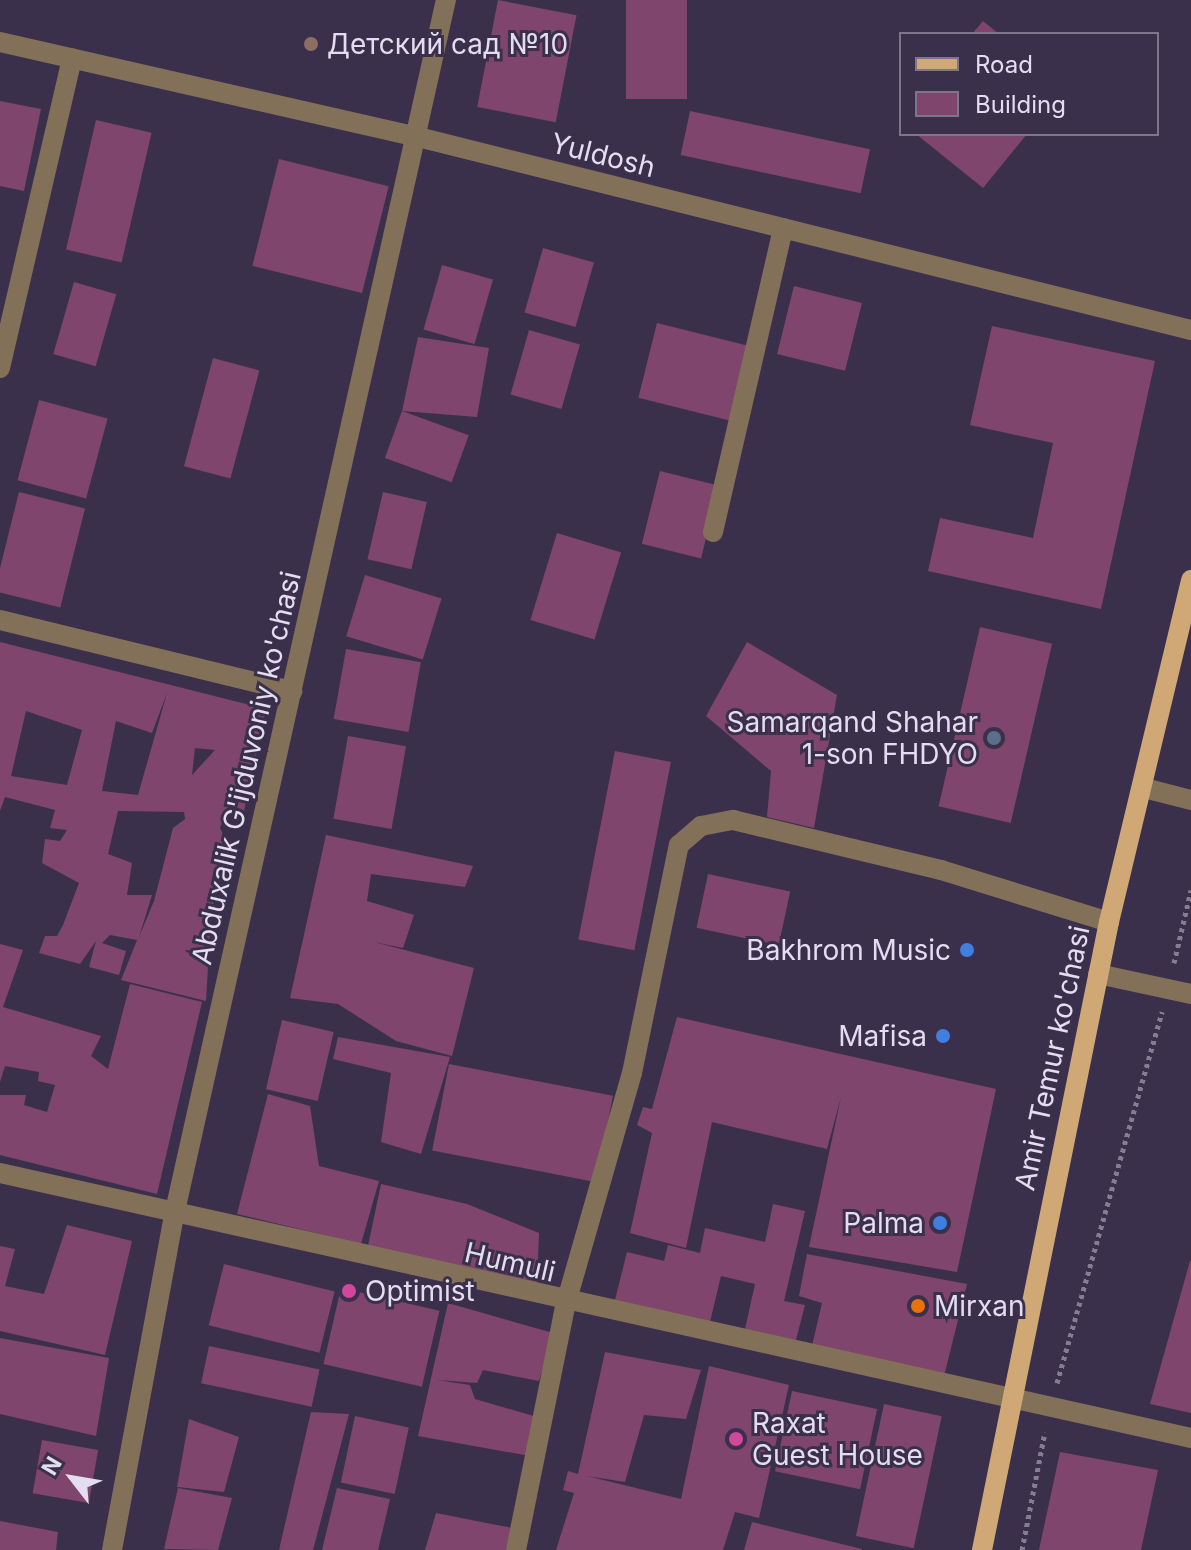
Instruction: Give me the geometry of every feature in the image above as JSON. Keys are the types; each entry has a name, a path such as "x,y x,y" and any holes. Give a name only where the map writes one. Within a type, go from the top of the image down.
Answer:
{"main road":[{"name":"Amir Temur ko'chasi","path":"982,1550 1009,1402 1109,922 1144,788 1191,580"}],"street":[{"name":"Abduxalik G'ijduvoniy ko'chasi","path":"112,1550 175,1211 446,0"},
{"name":"Yuldosh","path":"0,42 414,136 1191,330"},
{"path":"0,368 72,58"},
{"path":"713,532 783,228"},
{"path":"0,620 292,691"},
{"path":"1144,788 1191,800"},
{"path":"516,1550 566,1303 632,1073 679,845 701,826 733,820 941,870 1109,922"},
{"path":"1098,974 1169,986 1191,994"},
{"name":"Humuli","path":"0,1173 1009,1402 1191,1438"}],"path":[{"path":"1022,1550 1050,1410 1169,986 1191,890"}],"building":[{"path":"498,0 577,15 556,122 477,107"},
{"path":"626,0 687,0 687,99 626,99"},
{"path":"983,21 997,32 974,32"},
{"path":"0,101 41,109 24,191 0,186"},
{"path":"690,111 870,149 861,193 681,155"},
{"path":"96,120 152,133 122,262 66,250"},
{"path":"918,136 1025,136 983,188"},
{"path":"279,159 389,186 362,293 252,266"},
{"path":"543,248 594,263 575,327 525,312"},
{"path":"442,265 493,280 474,344 424,329"},
{"path":"74,282 116,294 96,366 53,354"},
{"path":"794,286 862,303 845,371 777,354"},
{"path":"657,323 750,346 732,421 638,398"},
{"path":"992,326 1155,361 1101,609 928,571 940,518 1033,538 1053,443 970,425"},
{"path":"529,330 580,345 561,409 511,394"},
{"path":"418,337 489,348 477,417 402,411"},
{"path":"213,358 259,370 230,479 184,466"},
{"path":"39,400 108,418 86,499 18,480"},
{"path":"402,411 469,435 452,482 385,458"},
{"path":"660,471 719,486 701,559 642,544"},
{"path":"19,492 85,508 60,607 0,592 0,568"},
{"path":"383,492 427,502 411,569 367,559"},
{"path":"557,533 621,553 594,640 530,620"},
{"path":"365,575 442,598 423,660 346,636"},
{"path":"980,627 1052,644 1011,823 939,806"},
{"path":"0,642 266,709 244,811 227,810 220,828 227,842 211,915 206,1001 121,980 137,940 110,935 102,943 126,951 119,975 89,967 96,941 80,964 39,953 45,936 57,936 79,883 42,863 45,839 60,841 67,830 50,828 55,810 5,797 0,811","holes":["167,693 138,795 102,791 116,721 152,733","26,711 82,730 67,785 11,776","195,748 215,750 192,775","118,811 184,812 185,819 173,828 154,901 139,937 152,895 127,895 132,863 108,854"]},
{"path":"747,642 837,695 814,828 767,817 771,771 706,716"},
{"path":"346,649 421,662 409,732 334,719"},
{"path":"348,736 406,746 392,829 333,819"},
{"path":"615,751 671,762 634,950 578,939"},
{"path":"326,835 473,866 465,887 371,874 367,901 414,915 403,948 374,942 474,968 452,1056 396,1041 338,1004 290,998"},
{"path":"708,874 790,891 779,945 697,928"},
{"path":"0,944 23,950 3,1007 101,1036 91,1056 108,1069 130,984 202,1002 157,1194 0,1155 0,1095 26,1095 24,1105 47,1112 55,1085 38,1081 39,1072 5,1066 0,1082"},
{"path":"677,1017 996,1089 957,1272 809,1247 841,1097 827,1149 712,1122 686,1248 630,1233 652,1133 637,1125 643,1107 652,1109"},
{"path":"282,1020 334,1032 318,1101 266,1089"},
{"path":"338,1037 450,1057 421,1154 381,1142 391,1073 333,1059"},
{"path":"449,1064 613,1096 596,1182 432,1150"},
{"path":"268,1094 310,1106 319,1166 379,1181 361,1244 237,1214"},
{"path":"381,1184 467,1204 539,1233 537,1284 368,1246"},
{"path":"773,1204 805,1211 784,1301 805,1305 796,1340 745,1329 755,1284 721,1276 710,1322 615,1300 627,1252 664,1261 668,1245 700,1253 705,1228 765,1242"},
{"path":"67,1225 132,1241 105,1355 0,1331 0,1246 15,1249 5,1286 44,1294"},
{"path":"807,1254 967,1284 943,1380 811,1350 822,1303 799,1296"},
{"path":"1191,1261 1191,1413 1150,1404"},
{"path":"224,1264 335,1292 319,1353 209,1325"},
{"path":"341,1288 439,1311 422,1387 323,1364"},
{"path":"448,1303 553,1333 539,1381 483,1370 477,1383 437,1380 470,1385 475,1399 537,1417 530,1456 418,1436"},
{"path":"0,1338 109,1358 96,1436 0,1414"},
{"path":"209,1346 320,1369 312,1407 201,1383"},
{"path":"605,1352 701,1370 686,1419 644,1415 625,1482 587,1476 681,1499 709,1366 789,1385 759,1518 735,1512 723,1550 556,1550 574,1493 563,1490 568,1471 578,1474"},
{"path":"792,1391 877,1409 860,1489 775,1471"},
{"path":"884,1404 942,1416 914,1548 856,1536"},
{"path":"311,1412 349,1414 313,1550 279,1550"},
{"path":"355,1416 409,1427 395,1494 341,1483"},
{"path":"189,1419 239,1437 224,1492 177,1487"},
{"path":"42,1440 98,1450 89,1503 33,1493"},
{"path":"1060,1452 1158,1470 1141,1550 1039,1550"},
{"path":"178,1488 232,1498 218,1550 164,1549"},
{"path":"337,1488 390,1499 378,1550 322,1550"},
{"path":"436,1513 512,1528 506,1550 425,1550"},
{"path":"0,1521 58,1532 56,1550 0,1550"},
{"path":"752,1522 862,1549 862,1550 744,1550"}],"place":[{"name":"Детский сад №10","path":"311,44"},
{"name":"Samarqand Shahar 1-son FHDYO","path":"994,738"},
{"name":"Bakhrom Music","path":"967,950"},
{"name":"Mafisa","path":"943,1036"},
{"name":"Palma","path":"940,1223"},
{"name":"Optimist","path":"349,1291"},
{"name":"Mirxan","path":"918,1306"},
{"name":"Raxat Guest House","path":"736,1439"}]}
